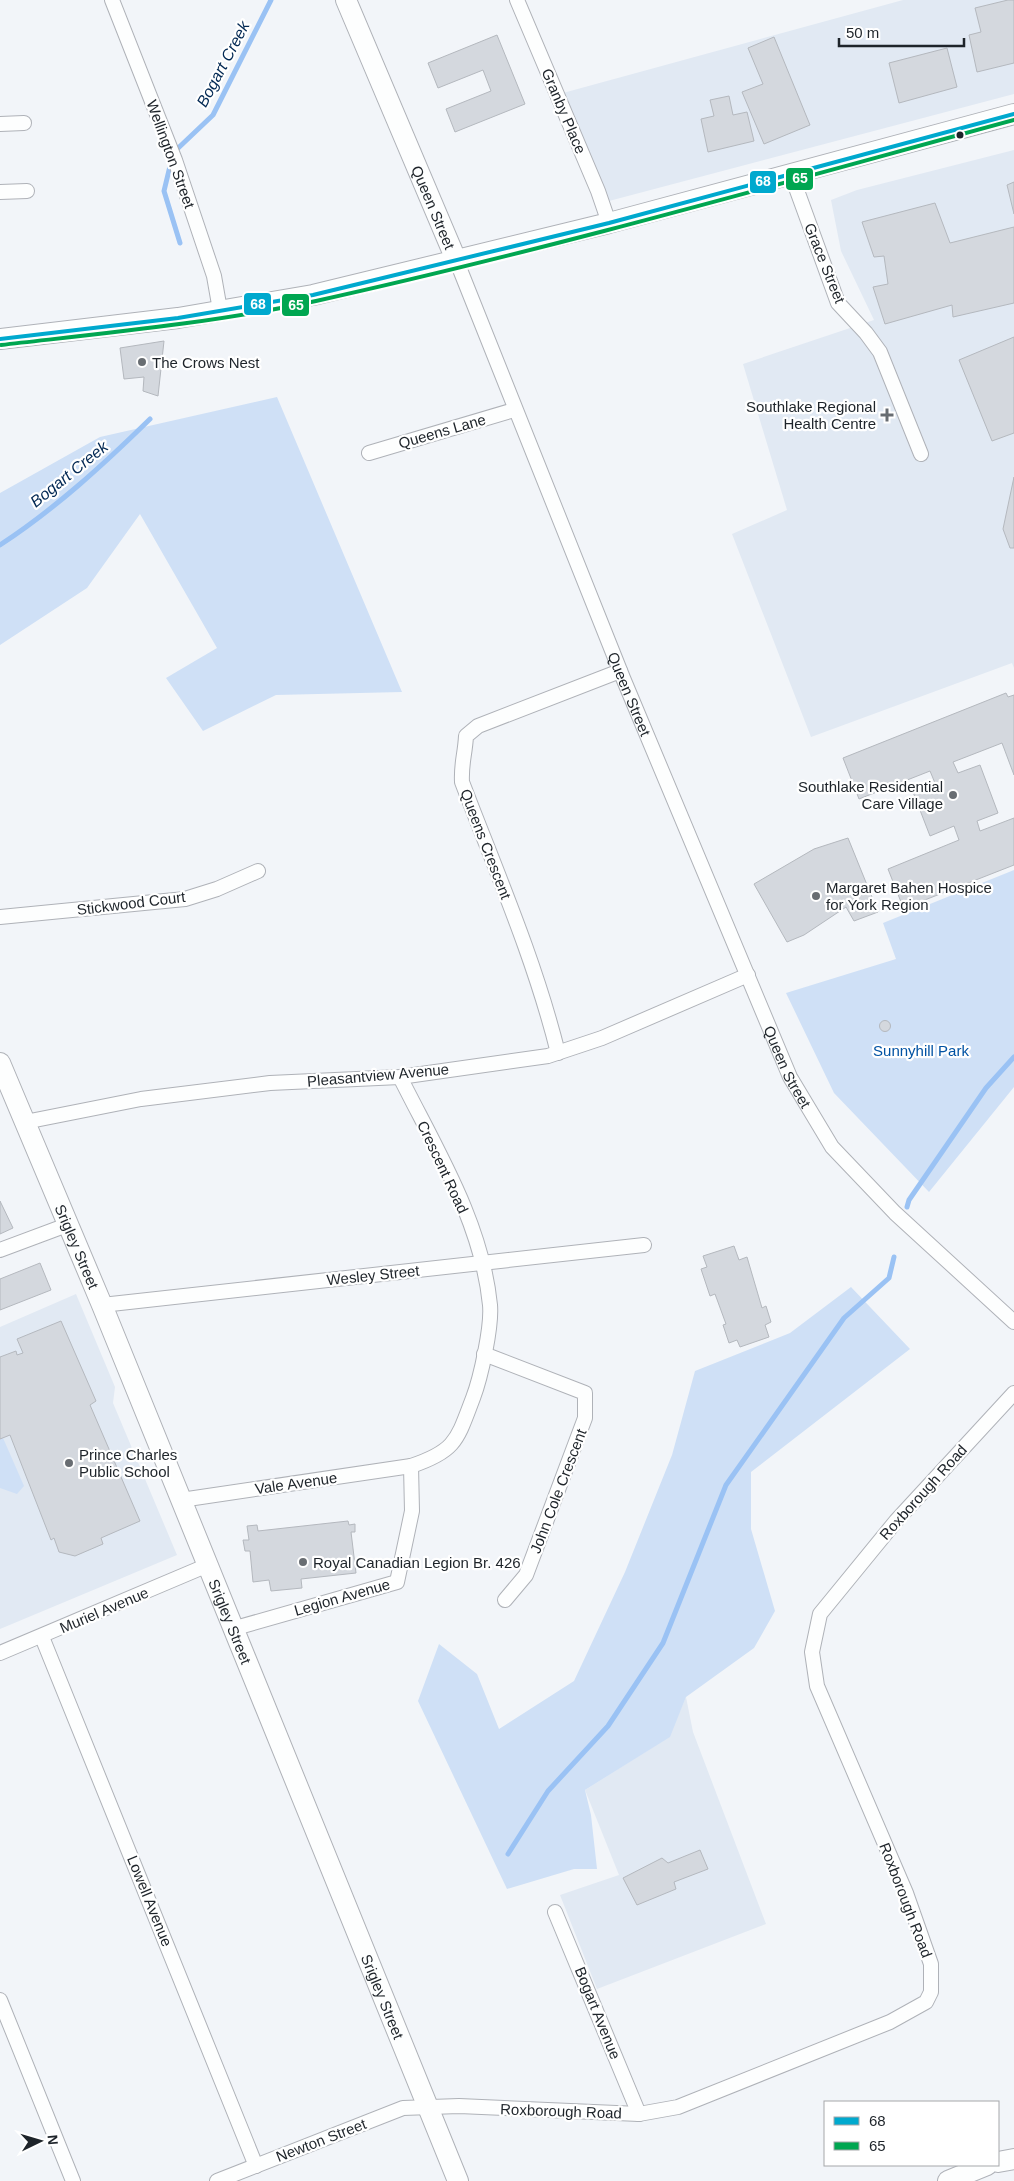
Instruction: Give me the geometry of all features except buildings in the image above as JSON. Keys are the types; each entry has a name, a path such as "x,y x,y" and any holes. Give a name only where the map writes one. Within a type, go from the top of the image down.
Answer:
{"main road":[{"name":"Queen Street","path":"346,0 457,262"},
{"path":"0,339 178,318 313,295 457,262 1014,114"},
{"name":"Srigley Street","path":"0,1063 102,1305 208,1565 232,1629 458,2181"},
{"path":"999,2162 1014,2159"},
{"path":"948,2181 985,2166"}],"street":[{"name":"Wellington Street","path":"112,0 175,160 214,276 220,310"},
{"name":"Granby Place","path":"517,0 610,222"},
{"path":"0,124 24,123"},
{"name":"Grace Street","path":"791,174 838,303 866,333 880,352 921,454"},
{"path":"0,192 27,191"},
{"name":"Queen Street","path":"457,262 514,410 620,671 790,1077 832,1147 895,1213 1014,1322"},
{"name":"Queens Lane","path":"369,453 514,410"},
{"name":"Queens Crescent","path":"558,1053 548,1011 462,782 461,762 465,752 466,736 478,726 620,671"},
{"name":"Stickwood Court","path":"0,917 184,898 216,889 258,871"},
{"name":"Pleasantview Avenue","path":"25,1122 141,1099 270,1083 400,1077 558,1053 602,1038 748,975"},
{"name":"Crescent Road","path":"400,1077 460,1198 482,1264 490,1306 484,1354 476,1389 461,1430 450,1446 438,1457 411,1466"},
{"path":"0,1250 67,1225"},
{"name":"Wesley Street","path":"102,1305 644,1245"},
{"name":"John Cole Crescent","path":"484,1354 585,1393 585,1418 526,1575 506,1600"},
{"name":"Roxborough Road","path":"427,2107 459,2106 638,2114 678,2107 890,2022 926,2002 931,1992 931,1964 906,1893 817,1686 812,1652 820,1614 896,1521 1014,1393"},
{"name":"Vale Avenue","path":"181,1500 411,1466"},
{"name":"Legion Avenue","path":"232,1629 397,1582 412,1511 411,1466"},
{"name":"Muriel Avenue","path":"0,1654 208,1565"},
{"name":"Lowell Avenue","path":"42,1637 256,2166"},
{"name":"Bogart Avenue","path":"555,1912 638,2114"},
{"path":"0,2000 73,2181"},
{"name":"Newton Street","path":"217,2181 403,2108 427,2107"}],"shaded area":[{"path":"903,0 1014,0 1014,94 609,201 563,93"},
{"name":"Southlake Regional Health Centre","path":"1014,150 1014,668 1012,663 811,737 732,534 787,510 743,364 874,320 841,251 831,200 857,190"},
{"name":"Prince Charles Public School","path":"76,1294 115,1387 113,1403 177,1555 0,1629 0,1327"},
{"path":"686,1697 693,1732 766,1924 597,1989 560,1895 619,1875 585,1790 669,1737"}],"green space":[{"path":"277,397 402,692 276,695 203,731 166,678 217,648 140,514 87,588 0,645 0,493 100,437"},
{"name":"Sunnyhill Park","path":"1014,870 1014,1087 929,1192 834,1093 786,993 896,959 883,923"},
{"path":"851,1287 910,1349 751,1472 751,1529 775,1611 754,1648 686,1697 670,1737 585,1790 591,1815 597,1869 574,1869 507,1889 418,1701 439,1644 477,1674 499,1729 574,1681 625,1572 672,1455 695,1371 790,1333"},
{"path":"3,1438 24,1486 17,1494 0,1488 0,1439"}],"waterway":[{"name":"Bogart Creek","path":"174,152 213,115 271,0"},
{"name":"Bogart Creek","path":"171,162 164,191 180,243"},
{"name":"Bogart Creek","path":"0,545 40,517 78,486 150,419"},
{"path":"907,1207 909,1200 986,1088 1014,1057"},
{"path":"508,1854 548,1791 608,1726 663,1643 726,1485 844,1318 889,1278 894,1257"}],"transit line":[{"name":"68","path":"0,339 178,318 313,295 609,223 1014,114"},
{"name":"65","path":"1,345 199,321 316,301 492,260 1014,120"}],"place":[{"name":"The Crows Nest","path":"142,362"},
{"name":"Southlake Regional Health Centre","path":"887,415"},
{"name":"Southlake Residential Care Village","path":"953,795"},
{"name":"Margaret Bahen Hospice for York Region","path":"816,896"},
{"name":"Prince Charles Public School","path":"69,1463"},
{"name":"Royal Canadian Legion Br. 426","path":"303,1562"}]}
